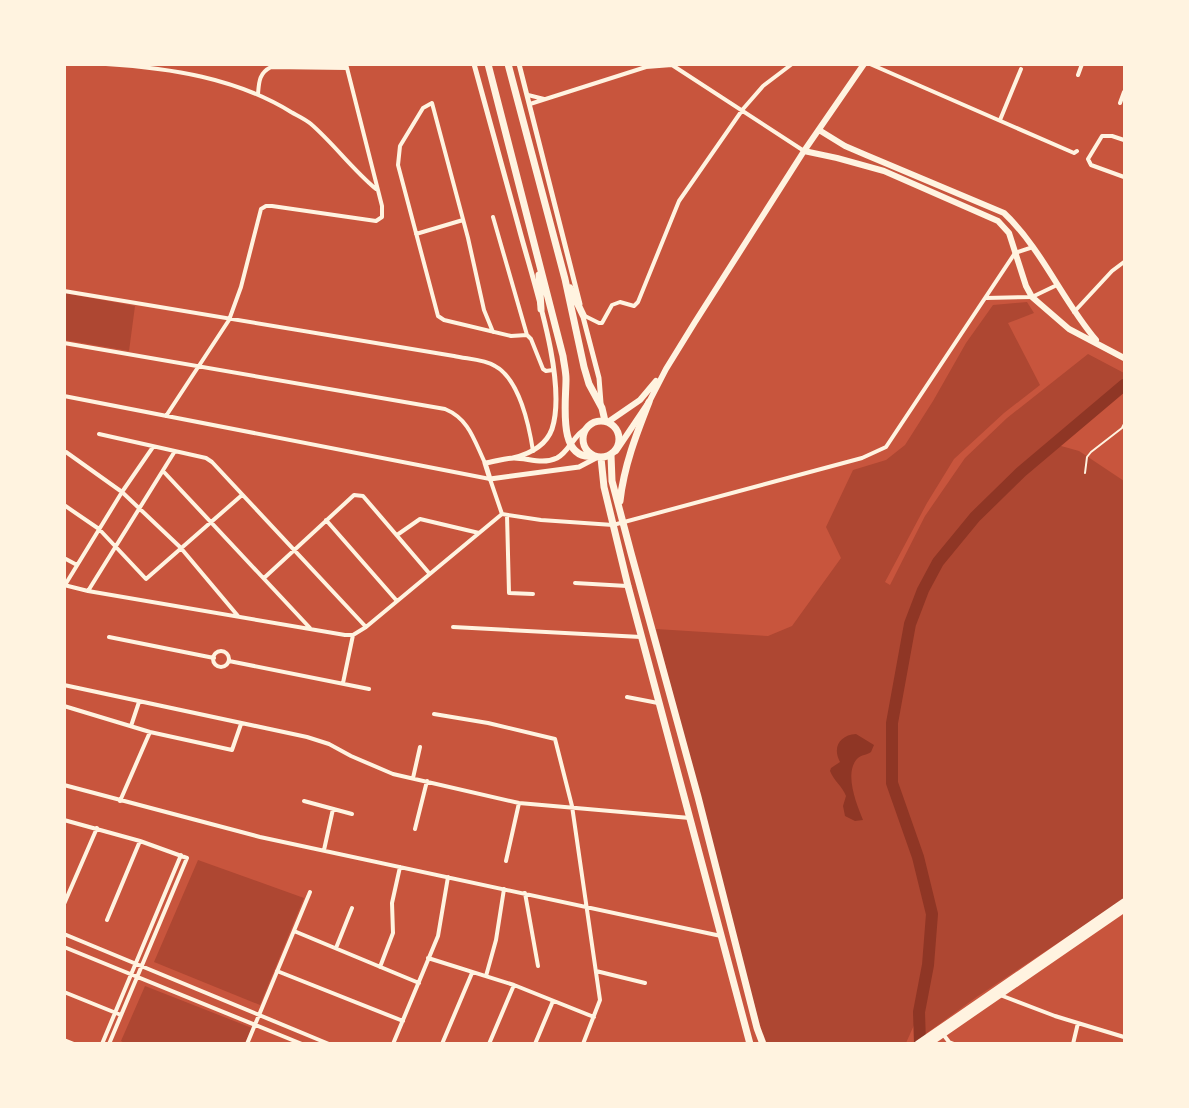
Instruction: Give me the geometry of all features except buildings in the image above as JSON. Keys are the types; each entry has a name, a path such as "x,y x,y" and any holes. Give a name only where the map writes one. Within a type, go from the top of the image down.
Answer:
{"main road":[{"path":"488,64 563,356 566,376 566,428 570,443 579,455 584,457 598,457 613,453 649,402"},
{"path":"508,64 565,279 584,367 589,384 607,422"},
{"path":"619,507 622,479 630,451 649,402 666,369 804,151 864,64"},
{"path":"819,130 845,146 1004,213 1021,229 1074,312 1099,344"},
{"path":"804,151 884,171 998,220 1009,233 1032,297 1069,328 1125,358"},
{"path":"538,254 541,309"},
{"path":"565,279 583,315"},
{"path":"607,422 640,400 666,369"},
{"path":"750,1044 641,637 598,457 586,450 583,441 587,428 595,422 607,422 615,427 619,435 619,443 613,453 612,480 763,1044"},
{"path":"928,1041 1125,902"},
{"path":"918,1044 942,1033 1125,909"}],"street":[{"path":"106,64 151,67 258,94 310,123 358,174 377,189"},
{"path":"474,64 541,309 554,370 556,399 551,431 533,452 485,463"},
{"path":"519,64 599,378 602,408"},
{"path":"583,315 602,323 612,305 620,302 634,306 638,303 679,201 743,109 763,86 792,64"},
{"path":"870,64 1074,153 1077,151"},
{"path":"1078,75 1082,64"},
{"path":"530,104 646,67 672,65 743,109 804,151"},
{"path":"166,416 229,320 241,287 261,209 272,206 376,221 382,217 382,206 347,66 271,67 264,70 258,94"},
{"path":"999,120 1021,69"},
{"path":"1120,103 1125,92"},
{"path":"527,95 544,99"},
{"path":"493,332 484,310 432,103 423,108 400,146 398,165 438,316 444,320 493,332 511,336 527,335"},
{"path":"1125,140 1102,136 1088,159 1091,165 1125,177"},
{"path":"493,217 527,335 531,339 544,370 554,370"},
{"path":"416,234 463,220"},
{"path":"153,447 122,492 65,585 345,636 353,635 366,627 429,573 504,515 613,525 862,458 886,447 1015,254 1033,248"},
{"path":"1074,312 1112,271 1125,262"},
{"path":"985,298 1032,297 1057,285"},
{"path":"64,291 454,356 494,365 509,376 519,397 533,452"},
{"path":"64,343 445,409 457,414 467,425 485,463 504,515 509,593 533,594"},
{"path":"64,396 490,479 579,467 598,457"},
{"path":"513,458 532,461 556,458 564,452 579,432 587,428"},
{"path":"99,434 206,458 212,462 366,627"},
{"path":"88,591 175,451"},
{"path":"66,452 122,492 180,548 238,616"},
{"path":"163,471 310,629"},
{"path":"64,505 99,529 146,579 242,495"},
{"path":"264,578 354,495 363,496 429,573"},
{"path":"396,536 420,519 479,533"},
{"path":"326,520 398,601"},
{"path":"64,558 76,566"},
{"path":"575,583 628,586"},
{"path":"453,627 641,637"},
{"path":"343,683 353,635"},
{"path":"110,637 214,658"},
{"path":"224,652 229,661 226,665 218,666 214,663 214,658 216,653 224,652"},
{"path":"229,661 369,688"},
{"path":"64,685 308,737 329,744 393,774 519,803 691,818"},
{"path":"627,697 659,703"},
{"path":"131,726 139,702"},
{"path":"64,706 150,732 232,750 241,724"},
{"path":"434,714 488,723 555,739 572,806 600,1000 584,1044"},
{"path":"120,801 150,732"},
{"path":"413,778 420,747"},
{"path":"415,829 427,782"},
{"path":"64,785 260,837 721,936"},
{"path":"304,801 352,814"},
{"path":"506,861 519,803"},
{"path":"324,850 333,808"},
{"path":"64,820 140,841 187,858 109,1044"},
{"path":"64,904 97,828"},
{"path":"107,920 140,841"},
{"path":"102,1044 181,855"},
{"path":"380,967 393,933 392,903 400,867"},
{"path":"393,1044 438,936 448,877"},
{"path":"486,976 496,940 504,889"},
{"path":"247,1044 310,892"},
{"path":"525,893 538,966"},
{"path":"336,948 352,908"},
{"path":"294,931 418,983"},
{"path":"64,934 329,1044"},
{"path":"64,946 302,1044"},
{"path":"428,958 514,985 594,1017"},
{"path":"277,971 403,1021"},
{"path":"596,971 645,983"},
{"path":"442,1044 471,973"},
{"path":"489,1044 514,985"},
{"path":"64,992 121,1015"},
{"path":"999,994 1078,1023 1125,1037"},
{"path":"535,1044 553,1001"},
{"path":"1073,1044 1078,1023"},
{"path":"942,1033 949,1042 954,1044"},
{"path":"64,1040 74,1044"}],"lane":[{"path":"1085,473 1087,458 1091,452 1125,424"}],"shaded area":[{"path":"64,293 135,306 129,351 65,340"},
{"path":"1027,302 1034,313 1008,323 1040,385 1004,413 954,459 927,503 885,582 890,585 925,516 965,458 1007,418 1088,354 1124,373 1124,385 1054,444 1079,451 1124,481 1124,899 978,996 920,1038 919,1014 906,1043 767,1043 742,961 656,629 768,636 792,626 841,558 826,527 853,470 886,460 905,445 966,343 993,305"},
{"path":"856,734 874,745 871,752 858,758 852,771 853,789 863,820 855,821 845,816 843,806 846,796 830,771 840,762 837,751 839,743 842,739"},
{"path":"198,860 304,898 260,1005 154,962"},
{"path":"145,986 252,1028 245,1043 126,1044 121,1041"}],"waterway":[{"path":"920,1044 919,1012 928,965 932,914 918,857 892,783 892,723 910,624 923,590 938,562 975,517 1021,472 1124,385"}]}
